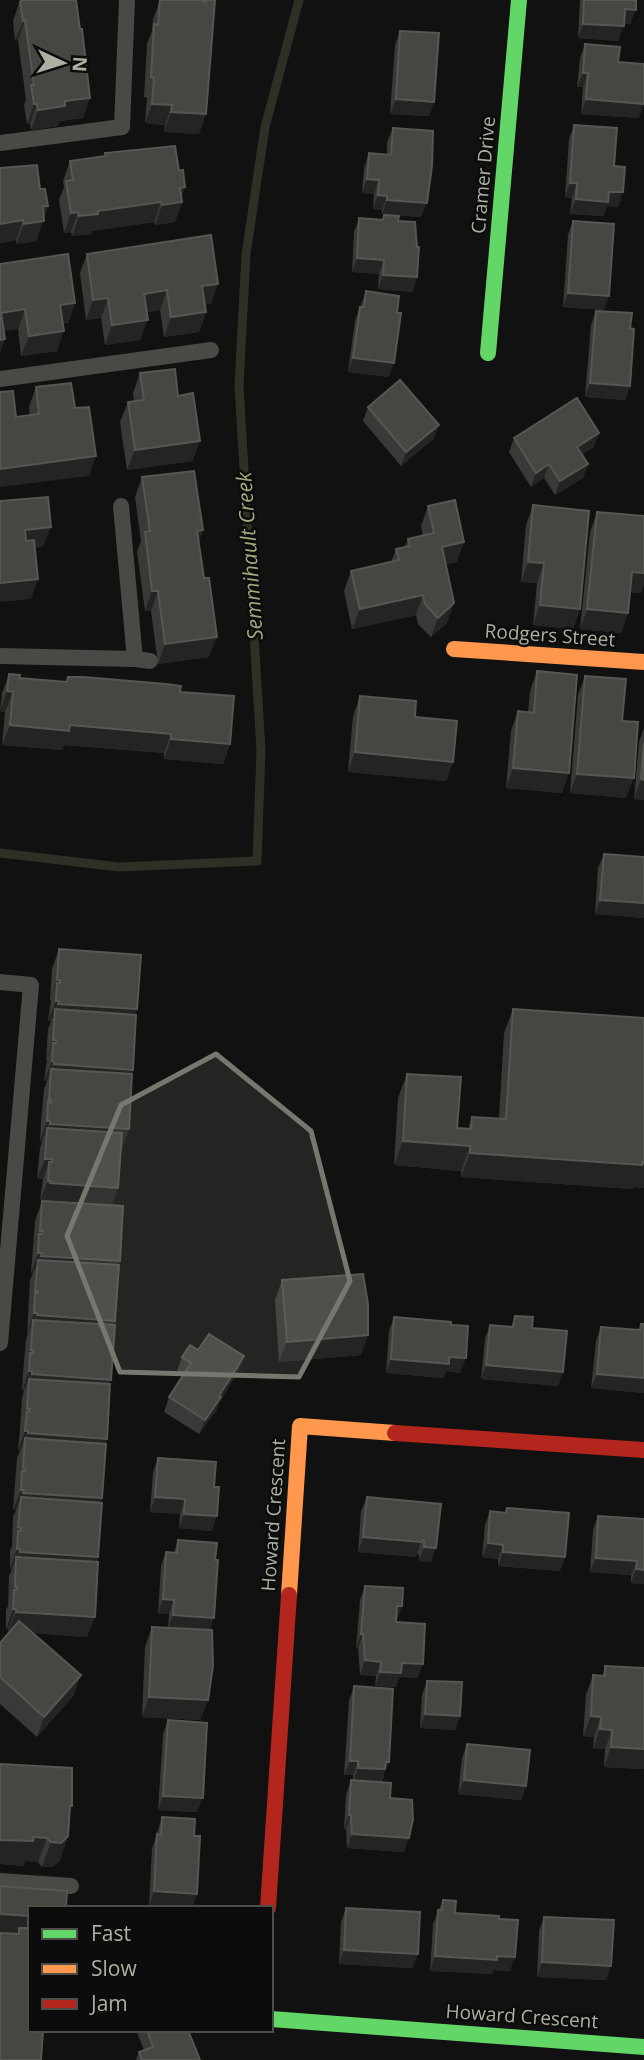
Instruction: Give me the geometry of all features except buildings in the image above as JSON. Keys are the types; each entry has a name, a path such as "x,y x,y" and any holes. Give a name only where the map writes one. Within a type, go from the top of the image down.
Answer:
{"street":[{"name":"Cramer Drive","path":"488,353 519,0"},
{"name":"Rodgers Street","path":"454,649 644,662"},
{"name":"Howard Crescent","path":"268,1906 300,1426 644,1450"},
{"name":"Howard Crescent","path":"273,2019 644,2047"}],"lane":[{"path":"0,143 122,127 127,0"},
{"path":"0,379 211,350"},
{"path":"0,656 142,660 121,506"},
{"path":"0,982 31,985 0,1343"},
{"path":"0,1881 71,1886"}],"highlighted area":[{"path":"216,1054 311,1131 350,1281 299,1377 120,1372 67,1236 121,1105"}],"waterway":[{"name":"Semmihault Creek","path":"0,853 119,867 257,861 261,751 239,386 246,254 265,127 299,0"}],"traffic: fast":[{"path":"488,353 519,0"},
{"path":"273,2019 644,2047"}],"traffic: slow":[{"path":"454,649 644,662"},
{"path":"289,1595 300,1426 395,1433"}],"traffic: jam":[{"path":"395,1433 644,1450"},
{"path":"268,1906 289,1595"}]}
